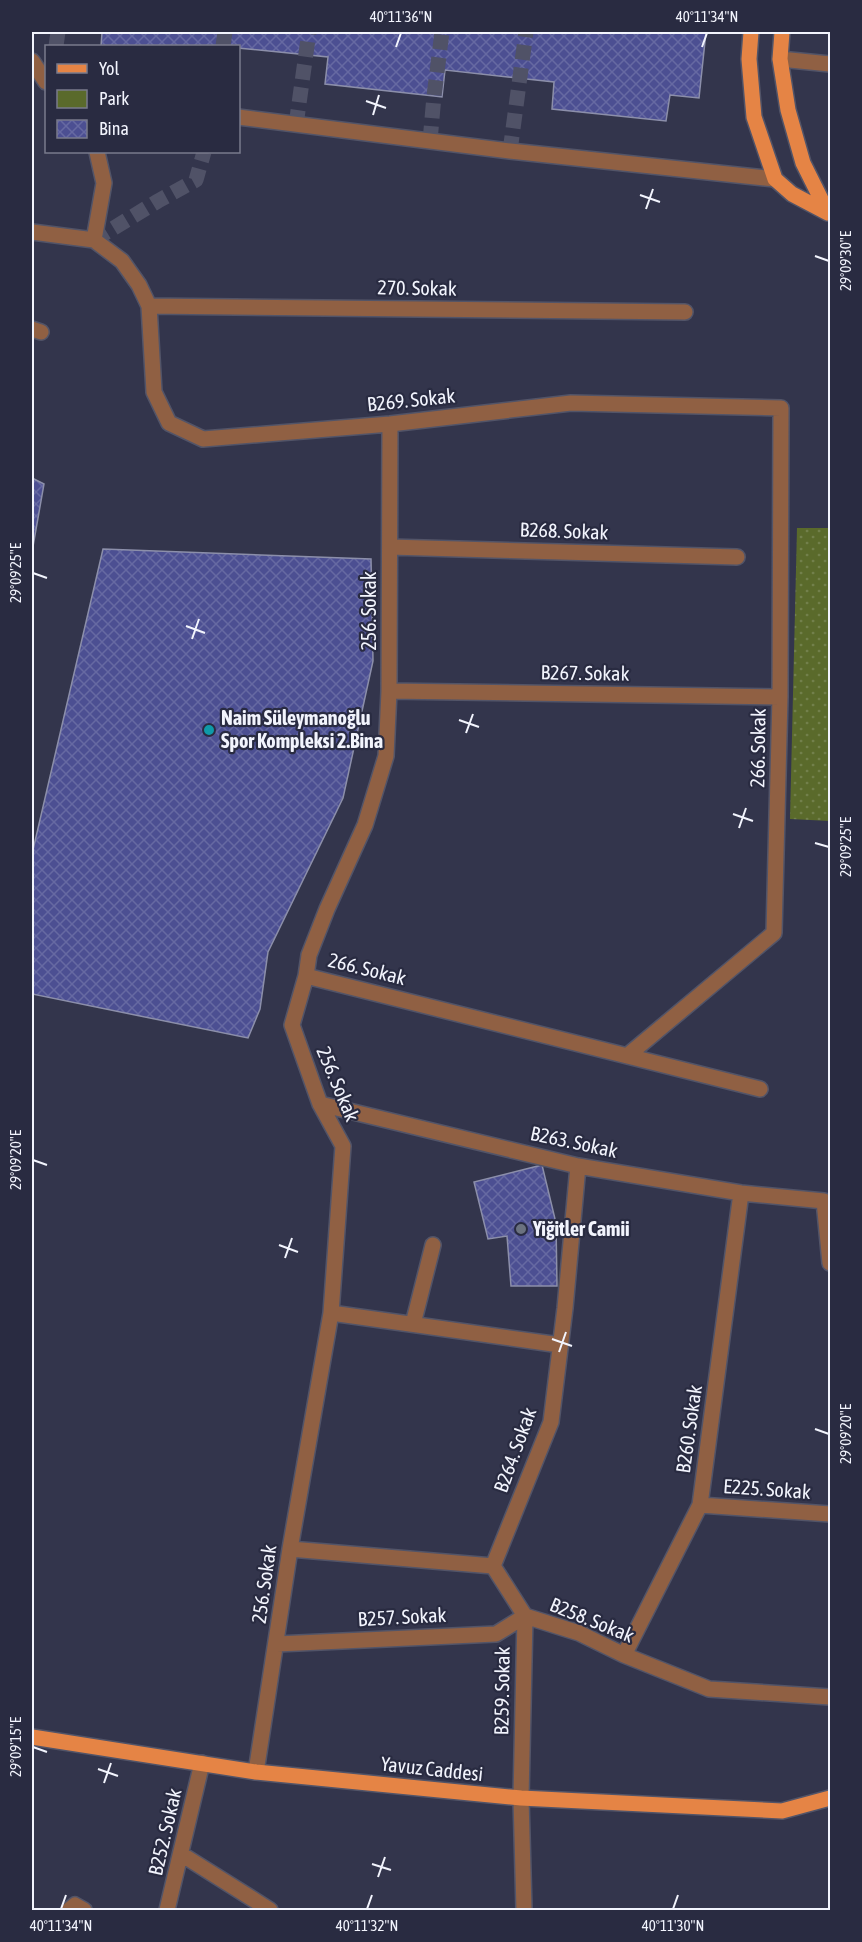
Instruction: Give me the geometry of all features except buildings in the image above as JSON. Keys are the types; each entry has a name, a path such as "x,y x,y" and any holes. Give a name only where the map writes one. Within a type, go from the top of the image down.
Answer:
{"main road":[{"path":"751,32 749,59 754,117 775,179 792,194 829,216"},
{"path":"783,32 780,59 788,110 803,163 829,216"},
{"name":"Yavuz Caddesi","path":"32,1737 256,1772 521,1798 782,1811 831,1798"}],"street":[{"path":"780,59 831,64"},
{"path":"32,61 45,80"},
{"path":"240,117 510,151 775,179"},
{"path":"94,240 104,183 97,153"},
{"path":"32,232 94,240 122,261 139,285 149,306"},
{"name":"270. Sokak","path":"149,306 685,312"},
{"name":"B269. Sokak","path":"149,306 154,392 169,423 203,439 390,424 571,403 781,408"},
{"name":"266. Sokak","path":"627,1056 774,933 780,697 781,408"},
{"name":"256. Sokak","path":"256,1772 290,1549 331,1313 343,1146 320,1104 292,1025 306,976 309,955 365,825 386,756 389,691 390,424"},
{"name":"B268. Sokak","path":"390,547 737,557"},
{"name":"B267. Sokak","path":"389,691 780,697"},
{"name":"266. Sokak","path":"306,976 760,1089"},
{"name":"B263. Sokak","path":"320,1104 578,1166 741,1193 824,1201 831,1263"},
{"name":"B264. Sokak","path":"493,1566 551,1422 578,1166"},
{"name":"B260. Sokak","path":"624,1655 700,1504 741,1193"},
{"path":"413,1324 433,1245"},
{"path":"331,1313 560,1345"},
{"name":"E225. Sokak","path":"700,1504 831,1514"},
{"path":"290,1549 493,1566"},
{"name":"B258. Sokak","path":"493,1566 525,1616 579,1633 624,1655 710,1689 831,1697"},
{"name":"B257. Sokak","path":"276,1644 496,1634 525,1616"},
{"name":"B259. Sokak","path":"524,1911 521,1798 525,1616"},
{"name":"B252. Sokak","path":"167,1911 202,1763"},
{"path":"181,1854 270,1911"}],"green space":[{"path":"797,528 830,528 830,821 790,819"}],"tunnel":[{"path":"56,45 58,32"},
{"path":"223,45 225,32"},
{"path":"296,125 309,32"},
{"path":"430,141 442,32"},
{"path":"510,151 526,32"},
{"path":"94,240 196,180 204,153"}],"place":[{"name":"Naim Süleymanoğlu Spor Kompleksi 2.Bina","path":"209,730"},
{"name":"Yiğitler Camii","path":"521,1229"}]}
